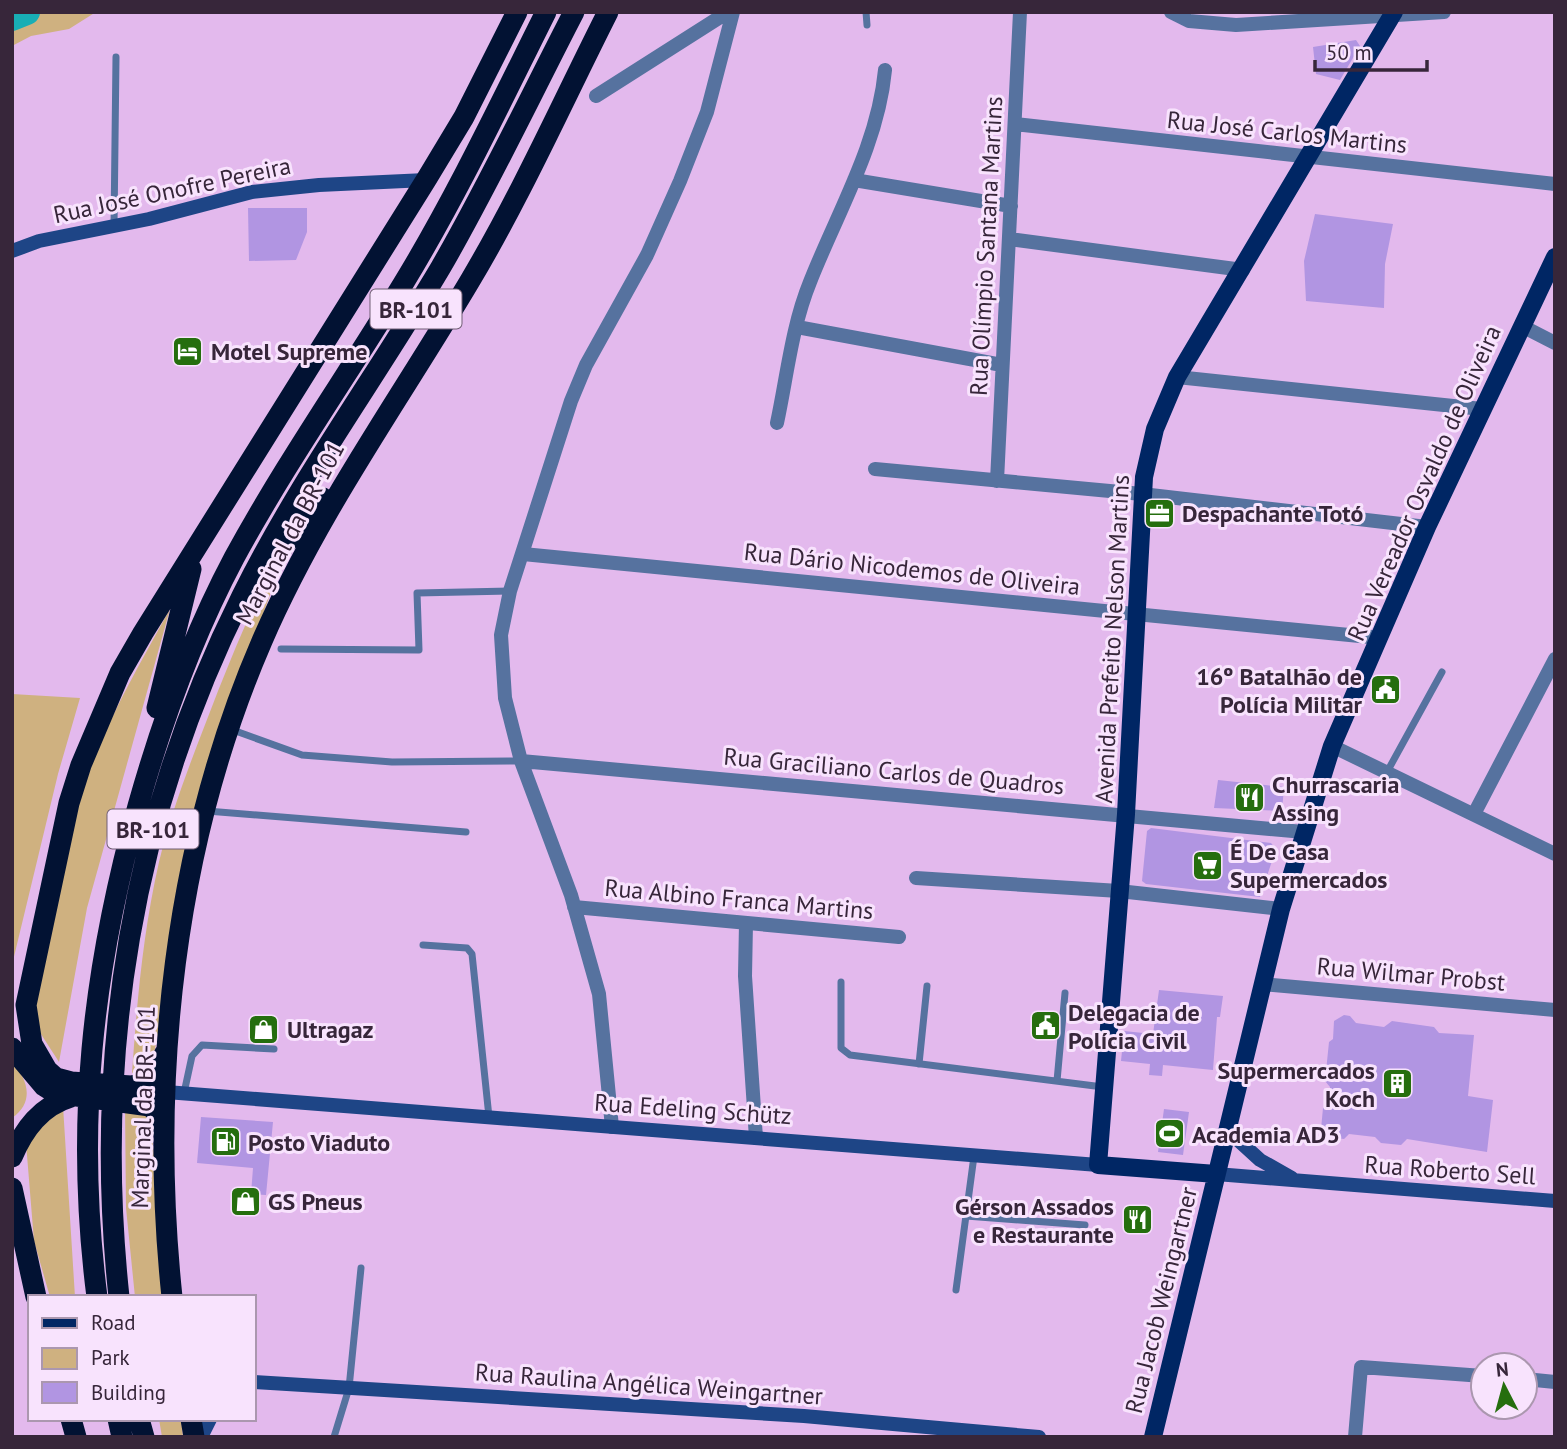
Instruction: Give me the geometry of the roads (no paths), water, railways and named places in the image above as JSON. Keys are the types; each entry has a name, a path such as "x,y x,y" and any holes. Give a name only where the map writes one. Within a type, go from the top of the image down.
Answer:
{"highway":[{"path":"166,1051 156,1071 141,1084 131,1086 83,1083 56,1078 47,1070 32,1044 19,1013 69,803 81,765 120,673 464,117 517,12"},
{"name":"BR-101","path":"97,1295 90,1210 88,1115 89,1074 100,972 117,883 174,694 224,578 260,514 417,259 546,12"},
{"name":"BR-101","path":"119,1295 113,1246 111,1074 125,961 145,860 182,738 242,597 313,472 442,265 574,12"},
{"name":"Marginal da BR-101","path":"172,1295 164,1225 163,1136 175,1093 166,1051 183,914 206,811 229,729 261,644 290,579 366,447 482,261 608,12"},
{"path":"242,597 366,447"},
{"path":"117,883 174,633 198,544"},
{"path":"12,1048 48,1090 71,1097 150,1106 157,1113 163,1136"},
{"path":"12,1157 22,1136 46,1107 71,1097"},
{"path":"12,1188 36,1295"},
{"path":"12,1253 35,1295"}],"main road":[{"name":"Avenida Prefeito Nelson Martins","path":"1098,1165 1126,814 1142,494 1155,429 1177,377 1243,270 1393,13"},
{"name":"Rua José Onofre Pereira","path":"12,251 56,237 114,227 252,192 426,180"},
{"name":"Rua Vereador Osvaldo de Oliveira","path":"1216,1174 1281,909 1332,746 1427,527 1555,257"},
{"name":"Rua Edeling Schütz","path":"175,1093 1216,1174"},
{"name":"Rua Roberto Sell","path":"1226,1129 1260,1160 1300,1181"},
{"name":"Rua Roberto Sell","path":"1216,1174 1555,1201"},
{"name":"Rua Jacob Weingartner","path":"1153,1437 1216,1174"},
{"name":"Rua Raulina Angélica Weingartner","path":"256,1382 804,1416 1039,1437"},
{"path":"201,1437 208,1421"}],"street":[{"path":"596,96 728,12"},
{"path":"612,1127 599,994 574,907 521,761 501,671 501,635 510,591 578,381 647,255 696,143 717,81 733,12"},
{"name":"Rua Olímpio Santana Martins","path":"997,481 1020,12"},
{"path":"1171,12 1189,21 1236,25 1393,13 1444,12"},
{"path":"777,423 809,282 854,180 880,103 885,70"},
{"name":"Rua José Carlos Martins","path":"1014,124 1555,184"},
{"path":"854,180 1011,206"},
{"path":"1009,239 1243,270"},
{"path":"1522,326 1555,343"},
{"path":"797,327 1002,365"},
{"path":"1177,377 1482,409"},
{"path":"875,469 1142,494 1427,527"},
{"name":"Rua Dário Nicodemos de Oliveira","path":"523,554 1380,638"},
{"path":"1474,814 1555,659"},
{"path":"1332,746 1555,854"},
{"name":"Rua Graciliano Carlos de Quadros","path":"521,761 1304,832"},
{"path":"916,878 1119,891 1281,909"},
{"name":"Rua Albino Franca Martins","path":"574,907 899,937"},
{"path":"746,923 745,984 757,1138"},
{"name":"Rua Wilmar Probst","path":"1262,984 1555,1010"},
{"path":"1355,1437 1361,1367 1469,1375"}],"lane":[{"path":"866,12 867,25"},
{"path":"114,227 116,57"},
{"path":"281,649 419,650 417,593 510,591"},
{"path":"1387,772 1442,672"},
{"path":"229,729 302,755 392,762 521,761"},
{"path":"206,811 466,832"},
{"path":"423,945 467,948 472,954 489,1117"},
{"path":"841,982 842,1048 850,1055 1104,1087"},
{"path":"919,1064 927,986"},
{"path":"1057,1081 1065,993"},
{"path":"175,1093 192,1056 202,1045 274,1049"},
{"path":"956,1290 974,1155"},
{"path":"966,1216 1084,1225"},
{"path":"334,1437 349,1388 361,1268"}],"waterway":[{"path":"12,18 27,12"}],"place":[{"name":"Motel Supreme","path":"188,351"},
{"name":"Despachante Totó","path":"1159,513"},
{"name":"16º Batalhão de Polícia Militar","path":"1385,690"},
{"name":"Churrascaria Assing","path":"1249,798"},
{"name":"É De Casa Supermercados","path":"1207,865"},
{"name":"Delegacia de Polícia Civil","path":"1045,1026"},
{"name":"Ultragaz","path":"264,1029"},
{"name":"Supermercados Koch","path":"1398,1084"},
{"name":"Academia AD3","path":"1169,1134"},
{"name":"Posto Viaduto","path":"225,1142"},
{"name":"GS Pneus","path":"245,1201"},
{"name":"Gérson Assados e Restaurante","path":"1137,1220"}]}
